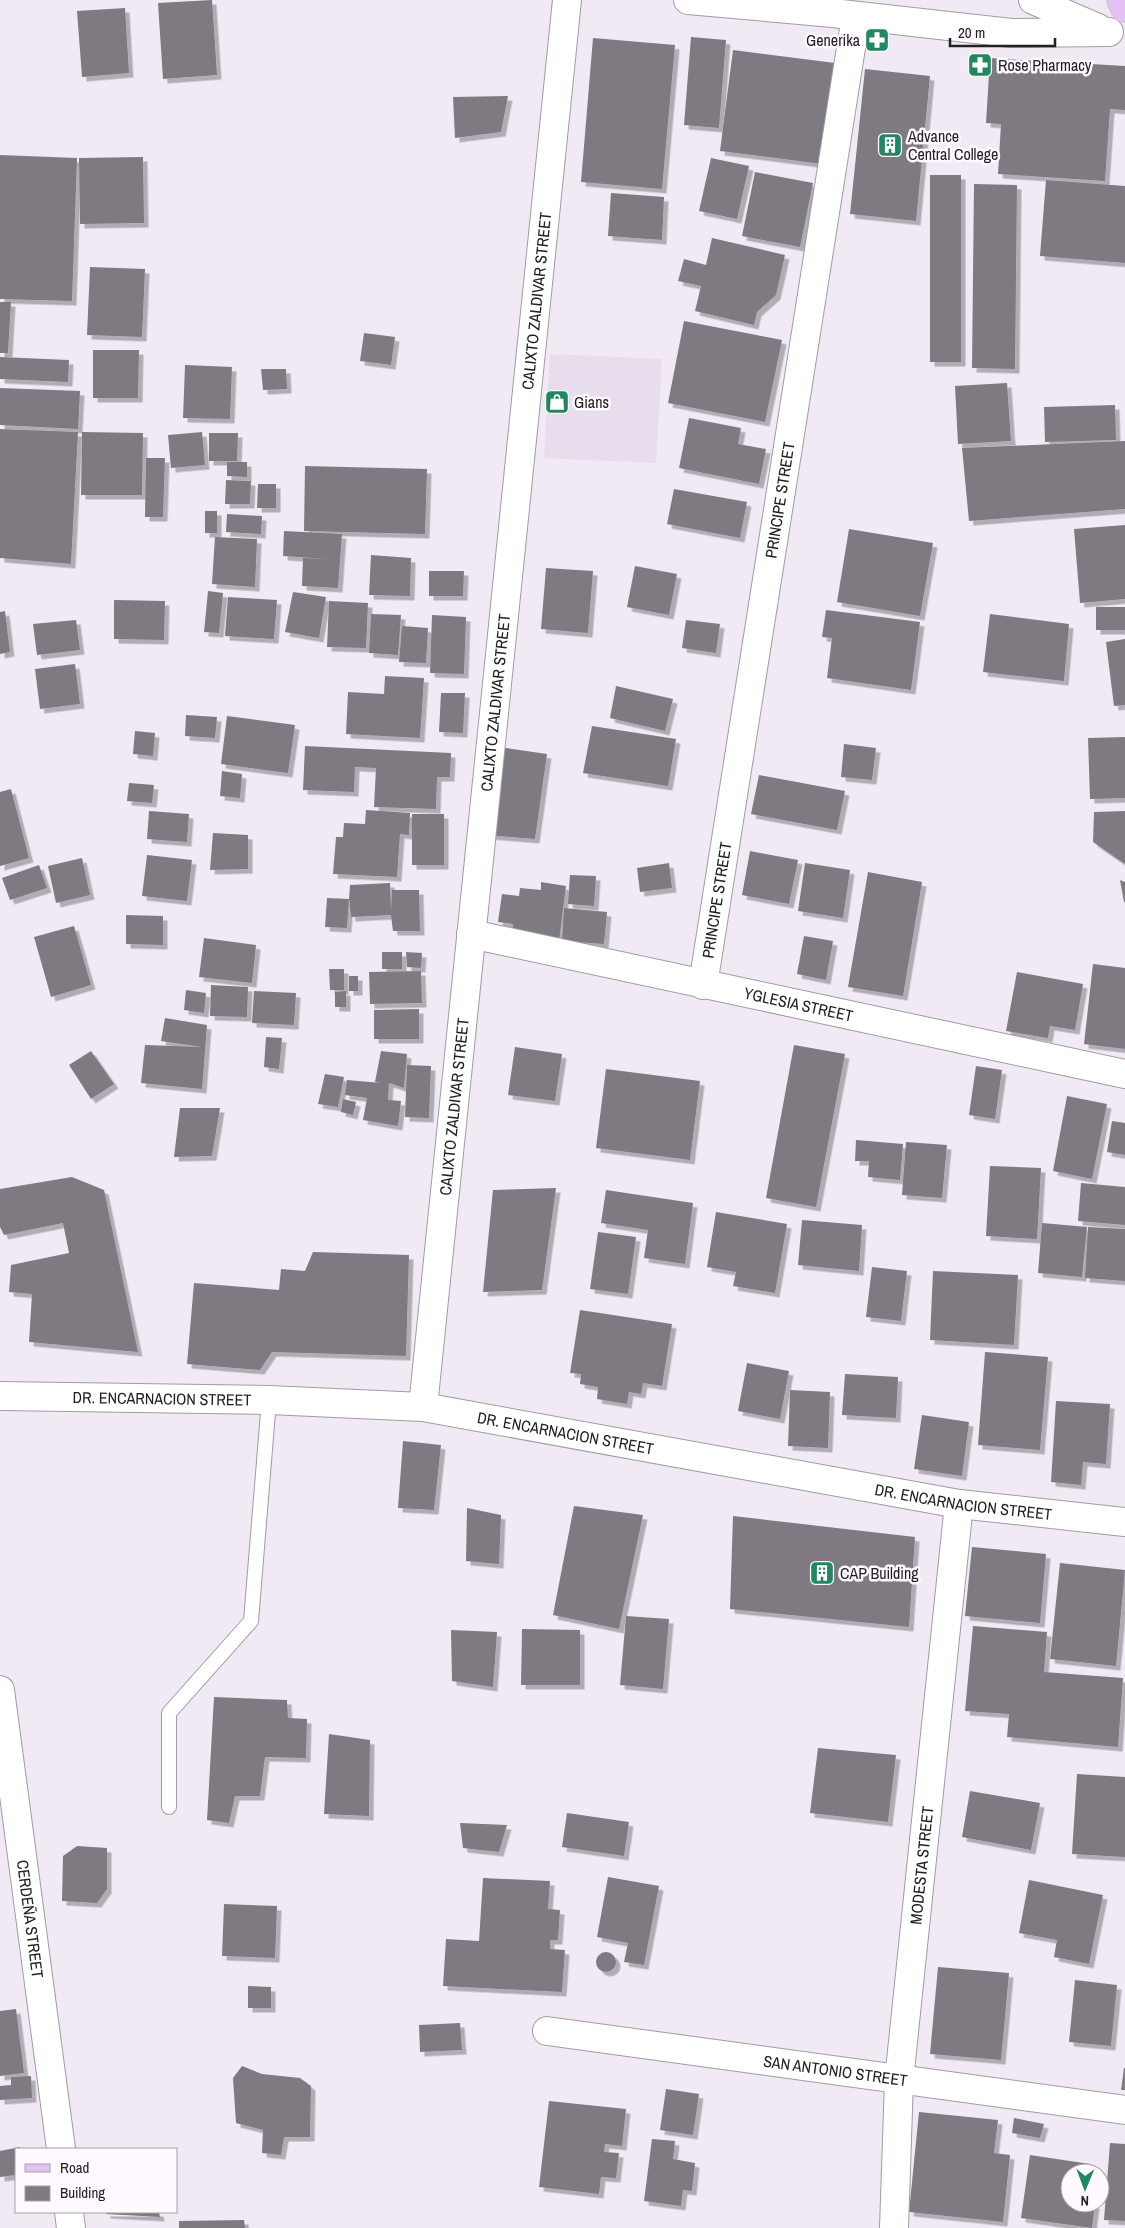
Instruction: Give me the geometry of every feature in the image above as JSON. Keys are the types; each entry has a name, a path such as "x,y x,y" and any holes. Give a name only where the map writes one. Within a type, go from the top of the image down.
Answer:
{"main road":[{"path":"1121,0 1125,8"}],"street":[{"name":"CALIXTO ZALDIVAR STREET","path":"423,1406 567,0"},
{"path":"688,0 1011,33 1117,35"},
{"path":"1033,0 1117,35"},
{"name":"PRINCIPE STREET","path":"703,985 856,16"},
{"name":"YGLESIA STREET","path":"471,934 1125,1074"},
{"name":"DR. ENCARNACION STREET","path":"0,1396 268,1400 423,1406 959,1504 1125,1522"},
{"name":"MODESTA STREET","path":"894,2228 900,2080 959,1504"},
{"name":"CERDEÑA STREET","path":"0,1690 61,2148"},
{"name":"SAN ANTONIO STREET","path":"546,2032 1125,2110"},
{"path":"69,2213 71,2228"}],"lane":[{"path":"169,1807 169,1713 251,1621 268,1400"}],"shaded area":[{"path":"550,354 662,359 656,463 544,458"}],"building":[{"path":"212,0 217,75 163,79 158,3"},
{"path":"125,8 129,73 82,77 77,11"},
{"path":"691,37 726,40 719,128 684,125"},
{"path":"593,38 675,45 662,189 581,182"},
{"path":"733,50 835,63 822,164 720,151"},
{"path":"990,58 1125,66 1125,110 1110,109 1105,181 998,174 1001,124 986,123"},
{"name":"Advance Central College","path":"865,69 930,76 916,221 850,214"},
{"path":"508,96 501,132 455,138 453,97"},
{"path":"0,155 77,158 72,301 0,299"},
{"path":"143,157 144,223 80,224 79,158"},
{"path":"711,158 749,166 737,219 699,211"},
{"path":"755,172 813,183 800,247 742,236"},
{"path":"930,175 961,175 961,362 930,362"},
{"path":"1046,180 1125,186 1125,263 1040,256"},
{"path":"974,184 1017,185 1015,369 972,368"},
{"path":"611,193 664,197 662,240 608,236"},
{"path":"712,238 785,255 776,295 757,312 754,325 695,311 701,286 678,281 684,259 706,265"},
{"path":"90,267 145,269 142,337 87,335"},
{"path":"0,302 11,302 8,353 0,353"},
{"path":"684,321 782,340 765,422 668,403"},
{"path":"364,333 395,337 391,365 360,361"},
{"path":"93,350 139,350 138,398 93,398"},
{"path":"0,357 69,360 68,382 0,379"},
{"path":"185,365 232,367 230,419 183,418"},
{"path":"261,369 286,369 287,389 263,390"},
{"path":"1007,383 1011,441 958,444 955,386"},
{"path":"0,388 80,391 78,429 0,425"},
{"path":"1115,405 1116,440 1045,442 1044,407"},
{"path":"689,418 741,428 738,444 766,449 759,484 679,468"},
{"path":"0,429 78,432 71,564 0,558"},
{"path":"82,432 143,433 142,495 81,495"},
{"path":"202,432 205,465 171,468 168,435"},
{"path":"209,433 238,433 237,461 209,461"},
{"path":"1125,441 1125,509 969,521 962,448"},
{"path":"146,458 165,458 163,517 145,517"},
{"path":"227,462 247,462 247,477 227,476"},
{"path":"305,466 427,469 425,534 304,531"},
{"path":"226,480 251,481 250,504 225,504"},
{"path":"258,484 276,484 276,508 257,508"},
{"path":"674,489 747,502 740,538 667,524"},
{"path":"205,511 217,511 217,533 205,533"},
{"path":"227,514 262,516 261,534 226,532"},
{"path":"1125,525 1125,599 1080,603 1074,529"},
{"path":"849,529 933,543 920,616 837,602"},
{"path":"284,531 342,534 338,588 302,586 303,558 329,559 283,556"},
{"path":"215,537 257,539 255,587 212,584"},
{"path":"371,555 411,558 410,596 369,595"},
{"path":"635,566 677,574 669,615 627,607"},
{"path":"546,568 593,571 588,633 541,629"},
{"path":"429,571 464,571 463,596 429,596"},
{"path":"208,591 223,593 219,633 204,632"},
{"path":"293,592 326,597 319,638 285,632"},
{"path":"228,597 277,600 274,639 225,636"},
{"path":"114,600 165,601 164,640 114,639"},
{"path":"329,601 368,603 366,648 327,647"},
{"path":"1096,607 1125,607 1125,630 1096,630"},
{"path":"826,610 920,622 911,690 827,678 832,638 822,637"},
{"path":"5,611 10,652 0,654 0,612"},
{"path":"371,614 401,615 398,655 369,653"},
{"path":"990,614 1069,624 1064,681 983,672"},
{"path":"432,615 466,617 464,674 430,673"},
{"path":"76,620 80,650 37,655 33,624"},
{"path":"686,620 720,624 716,653 682,648"},
{"path":"402,626 428,628 426,663 399,662"},
{"path":"1125,639 1125,705 1114,706 1106,642"},
{"path":"75,664 80,704 40,709 35,669"},
{"path":"385,676 424,678 420,738 346,734 348,692 384,694"},
{"path":"616,686 673,699 665,731 610,718"},
{"path":"441,693 465,693 463,733 439,732"},
{"path":"186,715 217,717 215,738 185,736"},
{"path":"227,716 295,725 288,773 221,764"},
{"path":"592,726 676,739 668,786 583,773"},
{"path":"135,731 155,733 153,756 133,754"},
{"path":"1125,737 1125,798 1090,799 1088,738"},
{"path":"844,744 876,748 872,780 841,777"},
{"path":"305,746 451,753 450,777 437,777 436,809 374,807 376,768 355,767 354,792 303,790"},
{"path":"499,747 547,754 535,839 487,835"},
{"path":"222,771 242,774 240,798 220,796"},
{"path":"759,775 845,791 837,830 751,814"},
{"path":"129,783 154,785 152,803 127,801"},
{"path":"11,789 29,858 0,866 0,792"},
{"path":"366,810 410,813 409,835 400,834 397,877 333,874 336,837 343,837 344,823 365,824"},
{"path":"149,811 189,814 187,842 147,839"},
{"path":"1125,811 1125,864 1093,842 1094,812"},
{"path":"412,814 444,814 444,865 412,865"},
{"path":"213,833 248,835 248,869 210,870"},
{"path":"750,851 798,860 789,904 742,895"},
{"path":"147,855 192,860 187,901 142,896"},
{"path":"82,858 90,895 56,903 48,866"},
{"path":"669,863 672,888 640,892 637,868"},
{"path":"805,863 850,870 843,918 798,911"},
{"path":"39,865 47,888 10,900 2,878"},
{"path":"868,872 922,882 903,996 848,987"},
{"path":"570,875 596,876 594,906 568,904"},
{"path":"1120,880 1125,882 1125,902 1124,902"},
{"path":"541,882 566,886 559,941 511,935 513,924 498,922 502,894 519,896 520,888 541,890"},
{"path":"390,883 391,911 392,890 419,890 420,931 393,931 391,915 351,917 350,885"},
{"path":"327,898 349,899 347,928 325,927"},
{"path":"564,908 607,912 604,944 562,941"},
{"path":"126,915 163,916 163,945 126,944"},
{"path":"74,926 91,985 51,997 34,937"},
{"path":"804,936 833,941 826,980 797,974"},
{"path":"204,938 256,945 252,983 199,977"},
{"path":"382,952 402,952 402,969 382,969"},
{"path":"406,952 422,953 421,968 407,967"},
{"path":"1093,964 1125,968 1125,1049 1084,1044"},
{"path":"329,969 344,969 344,990 330,990"},
{"path":"421,971 422,1003 370,1004 369,972"},
{"path":"1017,972 1083,984 1075,1030 1050,1026 1048,1038 1006,1031"},
{"path":"349,976 358,976 358,991 349,991"},
{"path":"211,985 248,987 247,1017 210,1016"},
{"path":"186,990 206,993 204,1013 184,1010"},
{"path":"254,991 296,993 294,1025 252,1023"},
{"path":"346,991 346,1007 335,1007 335,992"},
{"path":"419,1009 419,1039 374,1039 374,1010"},
{"path":"165,1018 207,1025 202,1089 141,1083 145,1045 202,1047 161,1041"},
{"path":"266,1037 282,1038 279,1069 264,1067"},
{"path":"794,1045 845,1054 816,1207 766,1198"},
{"path":"515,1047 562,1054 555,1101 508,1095"},
{"path":"91,1051 114,1084 91,1099 69,1065"},
{"path":"381,1051 407,1054 404,1088 389,1083 388,1100 401,1101 398,1126 363,1120 367,1098 345,1095 347,1080 381,1083 375,1082"},
{"path":"407,1065 431,1066 429,1118 405,1117"},
{"path":"976,1066 1002,1070 995,1119 969,1115"},
{"path":"606,1069 700,1081 690,1160 596,1148"},
{"path":"325,1074 344,1077 338,1107 318,1104"},
{"path":"1067,1096 1107,1104 1092,1179 1053,1171"},
{"path":"343,1099 356,1102 353,1115 341,1112"},
{"path":"180,1108 220,1108 212,1156 174,1157"},
{"path":"1112,1121 1125,1123 1125,1155 1107,1152"},
{"path":"856,1140 903,1144 900,1180 868,1177 869,1161 855,1161"},
{"path":"906,1142 947,1145 942,1198 902,1195"},
{"path":"990,1166 1041,1168 1037,1239 986,1236"},
{"path":"72,1177 104,1190 138,1352 29,1342 32,1294 9,1292 11,1265 69,1253 63,1223 4,1235 0,1227 0,1189"},
{"path":"1081,1183 1125,1187 1125,1225 1078,1221"},
{"path":"556,1188 542,1290 483,1292 493,1190"},
{"path":"606,1190 693,1203 685,1264 644,1258 648,1230 601,1223"},
{"path":"716,1212 787,1224 775,1293 733,1286 736,1272 707,1267"},
{"path":"802,1220 862,1225 859,1271 798,1265"},
{"path":"1042,1223 1087,1227 1082,1277 1038,1273"},
{"path":"1088,1227 1125,1229 1125,1281 1085,1278"},
{"path":"598,1232 636,1237 628,1294 590,1289"},
{"path":"313,1252 409,1255 406,1356 272,1352 260,1370 187,1364 194,1283 279,1290 281,1269 305,1271"},
{"path":"872,1267 907,1271 901,1321 866,1317"},
{"path":"933,1271 1018,1275 1014,1345 930,1340"},
{"path":"580,1310 672,1324 662,1386 643,1383 641,1394 629,1392 627,1404 597,1399 598,1387 580,1384 581,1374 570,1373"},
{"path":"985,1352 1048,1357 1040,1450 978,1445"},
{"path":"747,1363 789,1371 780,1419 738,1411"},
{"path":"845,1374 898,1377 896,1418 842,1415"},
{"path":"790,1390 830,1392 828,1448 788,1446"},
{"path":"1056,1401 1110,1404 1106,1464 1083,1462 1081,1485 1051,1482"},
{"path":"922,1415 969,1422 962,1476 914,1469"},
{"path":"403,1441 441,1445 434,1510 398,1508"},
{"path":"574,1506 643,1515 619,1629 553,1615"},
{"path":"467,1508 501,1515 499,1564 466,1561"},
{"name":"CAP Building","path":"733,1516 915,1537 909,1627 730,1609"},
{"path":"972,1547 1046,1554 1040,1623 965,1616"},
{"path":"1060,1563 1125,1570 1116,1666 1050,1659"},
{"path":"626,1616 669,1619 663,1689 620,1685"},
{"path":"973,1626 1047,1632 1044,1672 1123,1678 1118,1747 1007,1737 1009,1714 965,1711"},
{"path":"522,1629 580,1630 580,1685 521,1685"},
{"path":"451,1630 497,1632 493,1687 452,1681"},
{"path":"214,1697 287,1700 288,1718 307,1719 306,1758 265,1757 260,1796 235,1796 229,1823 207,1820"},
{"path":"329,1734 370,1740 369,1816 324,1814"},
{"path":"818,1748 896,1755 888,1822 810,1813"},
{"path":"1077,1774 1125,1777 1125,1857 1072,1854"},
{"path":"970,1791 1040,1803 1031,1850 962,1837"},
{"path":"567,1813 629,1822 624,1856 562,1847"},
{"path":"460,1823 507,1825 499,1852 463,1848"},
{"path":"77,1846 107,1848 107,1889 97,1903 62,1901 63,1856"},
{"path":"608,1877 659,1886 644,1965 624,1962 628,1943 597,1937"},
{"path":"483,1878 550,1881 548,1909 560,1910 558,1940 550,1940 550,1949 565,1950 562,1992 443,1986 446,1939 479,1941"},
{"path":"1029,1880 1103,1895 1089,1964 1054,1957 1057,1940 1019,1933"},
{"path":"224,1904 277,1906 275,1958 222,1956"},
{"path":"606,1952 613,1955 616,1962 613,1969 606,1972 599,1969 596,1962 599,1955"},
{"path":"938,1967 1009,1973 1001,2060 930,2054"},
{"path":"1075,1980 1117,1985 1111,2046 1069,2042"},
{"path":"248,1986 271,1987 271,2008 248,2008"},
{"path":"16,2009 24,2073 0,2076 0,2011"},
{"path":"460,2023 462,2050 420,2052 419,2025"},
{"path":"242,2066 262,2074 300,2078 311,2086 310,2137 284,2137 281,2155 262,2153 263,2130 236,2123 233,2078"},
{"path":"1124,2068 1125,2090 1121,2090"},
{"path":"31,2076 32,2098 0,2100 0,2086 11,2085 11,2077"},
{"path":"666,2089 699,2094 693,2135 660,2130"},
{"path":"549,2101 626,2109 622,2146 605,2144 604,2152 619,2153 616,2178 601,2177 599,2194 539,2187"},
{"path":"919,2112 998,2120 994,2153 1010,2155 1003,2222 909,2212"},
{"path":"1014,2118 1044,2124 1040,2138 1012,2133"},
{"path":"652,2139 675,2141 673,2159 695,2163 692,2191 683,2190 681,2206 644,2201"},
{"path":"1110,2143 1125,2144 1125,2221 1104,2220 1105,2213 1110,2213 1110,2163 1108,2163"},
{"path":"15,2148 15,2175 0,2177 0,2151"},
{"path":"1030,2155 1083,2163 1060,2163 1060,2213 1094,2213 1092,2228 1021,2218"},
{"path":"159,2213 160,2217 106,2214"},
{"path":"244,2220 245,2228 179,2228 179,2221"}],"place":[{"name":"Generika","path":"877,40"},
{"name":"Rose Pharmacy","path":"980,65"},
{"name":"Advance Central College","path":"890,145"},
{"name":"Gians","path":"557,402"},
{"name":"CAP Building","path":"822,1573"}]}
